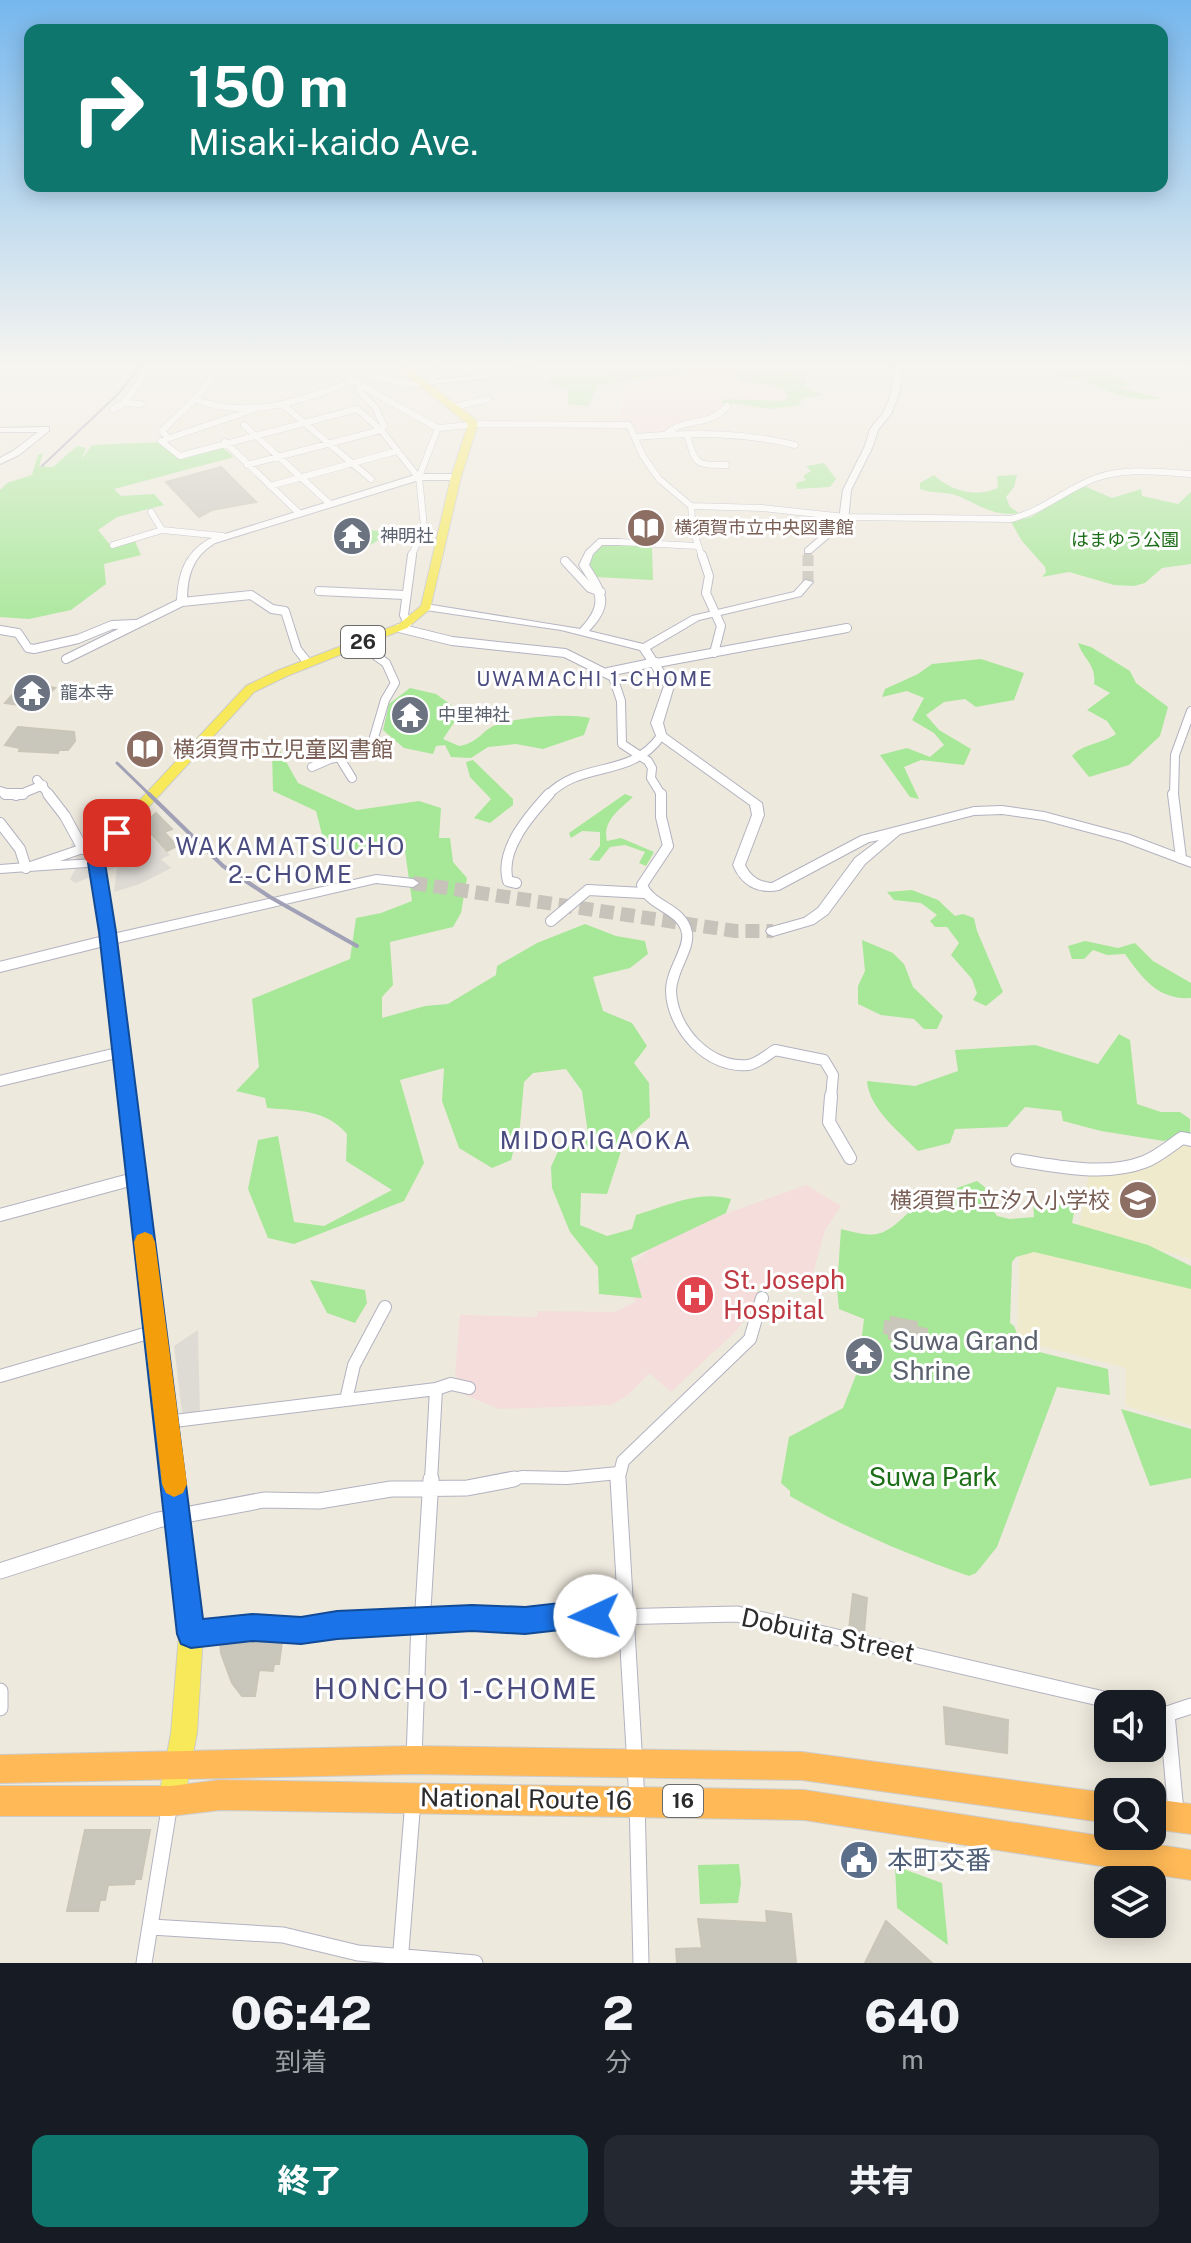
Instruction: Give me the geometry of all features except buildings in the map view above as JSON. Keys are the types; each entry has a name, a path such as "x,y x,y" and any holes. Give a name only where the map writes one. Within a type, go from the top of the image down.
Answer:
{"highway":[{"name":"National Route 16","path":"0,1769 414,1760 802,1766 1094,1806"},
{"name":"National Route 16","path":"0,1801 171,1801 220,1795 804,1805 1191,1865"}],"main road":[{"path":"426,607 462,459"},
{"name":"26","path":"117,833 250,689 404,626 426,607"},
{"path":"90,856 108,940 191,1634 184,1733 171,1801"}],"street":[{"path":"241,459 299,513"},
{"path":"247,465 273,459"},
{"path":"281,459 330,504"},
{"path":"347,459 371,479"},
{"path":"270,486 369,459"},
{"path":"403,459 419,477"},
{"path":"426,459 419,477 423,536 409,561 404,626 452,641 558,651 608,672 617,685 621,701 622,744 652,768 651,778 663,797 661,817 668,846 650,869 642,885 644,893"},
{"path":"645,459 659,479 691,506 762,508 845,517 1011,519 1023,517 1102,475 1191,474"},
{"path":"694,459 700,465 726,465"},
{"path":"808,551 834,532 845,517 847,490 863,459"},
{"path":"182,602 182,581 189,561 205,544 419,477 456,477"},
{"path":"691,506 698,546 709,576 706,593 721,626 714,653"},
{"path":"151,512 162,530"},
{"path":"113,545 162,530 223,536"},
{"path":"423,536 444,537"},
{"path":"582,632 599,615 602,604 601,592 584,565 599,542 698,546"},
{"path":"565,561 590,588 601,592"},
{"path":"644,648 696,618 797,594 808,582"},
{"path":"380,583 383,594"},
{"path":"319,591 405,595"},
{"path":"66,659 182,602 251,595 272,609 285,611 297,649 308,663"},
{"path":"426,607 582,632 644,648 669,686 657,723 661,736 756,803 758,815 739,865 745,877 758,886 774,887 865,839 974,811 1026,812 1126,838 1186,861"},
{"path":"0,630 18,633 28,648 34,649 78,639 112,625 137,625"},
{"path":"608,672 847,628"},
{"path":"312,767 339,757 370,751 385,700 395,683 386,663 359,644"},
{"path":"1186,861 1172,782 1175,755 1191,711"},
{"path":"516,883 508,881 505,862 543,801 569,778 617,769 652,752 661,736"},
{"path":"339,757 352,778"},
{"path":"0,791 16,797 40,783 90,856"},
{"path":"0,823 25,857 26,868"},
{"path":"773,931 809,921 823,911 860,861 904,828"},
{"path":"0,869 26,868 90,856 117,833"},
{"path":"26,868 90,856"},
{"path":"0,967 360,882 384,879 413,883"},
{"path":"551,921 595,887 618,893 644,893 679,916 686,928 686,948 674,966 672,994 677,1022 685,1036 715,1058 741,1065 758,1062 775,1050 824,1060 833,1075 829,1122 850,1158"},
{"path":"0,1081 121,1052"},
{"path":"1017,1160 1083,1170 1100,1169 1144,1162 1182,1138 1191,1140"},
{"path":"0,1215 137,1178"},
{"path":"641,1963 637,1800 618,1473 623,1461 750,1339 762,1298"},
{"path":"346,1400 354,1365 385,1307"},
{"path":"0,1376 155,1331"},
{"path":"166,1422 436,1389 451,1384 469,1388"},
{"path":"414,1760 419,1621 423,1609 436,1389"},
{"path":"0,1571 46,1559 111,1533 179,1514 264,1500 319,1501 391,1489 467,1488 522,1477 567,1478 618,1473"},
{"name":"Dobuita Street","path":"191,1634 252,1628 301,1630 337,1625 472,1618 525,1621 578,1614 627,1617 737,1614 1094,1697"},
{"path":"0,1691 0,1708"},
{"path":"1166,1711 1191,1706"},
{"path":"1166,1762 1173,1817"},
{"path":"400,1959 413,1798"},
{"path":"144,1963 171,1801"},
{"path":"151,1927 283,1935 358,1953 400,1959 475,1963"}],"shaded area":[{"path":"136,823 170,855 161,859 171,868 140,884 114,892 117,867 75,883 70,879 78,865 71,844 78,841 92,850 119,850"},
{"name":"横須賀市立汐入小学校","path":"1191,1139 1191,1259 1079,1228 1089,1173 1148,1163"},
{"name":"St. Joseph Hospital","path":"806,1185 841,1206 825,1230 809,1288 759,1284 750,1313 734,1333 671,1392 649,1373 629,1394 612,1405 499,1409 463,1394 455,1373 460,1315 537,1317 538,1311 615,1312 635,1302 633,1265 661,1237"},
{"path":"1020,1229 1191,1274 1191,1425 1126,1406 1126,1368 1017,1340"},
{"path":"198,1330 200,1416 183,1420 174,1346"}],"green space":[{"path":"37,459 41,459 39,466 53,467 63,459 228,459 114,489 121,496 154,494 164,505 117,517 98,530 111,546 134,539 141,555 104,564 106,584 71,610 29,619 0,617 0,490 7,483 32,475"},
{"path":"824,463 836,479 830,487 797,489 796,483 806,480 803,476 811,471 806,466"},
{"path":"934,475 956,489 981,492 998,488 997,476 1017,475 1014,487 1006,497 1010,507 1019,513 994,512 953,494 920,489 920,483"},
{"name":"はまゆう公園","path":"1084,486 1112,498 1141,489 1142,496 1178,504 1191,492 1191,564 1162,568 1145,583 1134,586 1114,585 1069,572 1042,577 1045,567 1022,541 1011,522 1031,517"},
{"name":"神明社","path":"343,528 392,532 362,550 340,546 339,536 333,534"},
{"path":"600,545 652,547 653,580 596,577 589,568 588,560"},
{"path":"1078,643 1091,647 1130,671 1136,683 1168,707 1160,736 1129,765 1089,777 1072,756 1116,734 1107,721 1087,710 1110,693 1094,684 1092,667"},
{"path":"981,659 1024,673 1014,700 976,707 965,699 944,702 926,715 939,730 971,749 964,765 921,760 904,767 919,799 910,797 880,755 907,748 930,757 944,745 934,733 912,720 924,698 907,691 882,697 885,689 932,664"},
{"path":"410,688 436,694 461,712 443,739 459,746 506,722 556,716 590,718 584,735 543,749 516,744 488,747 471,758 451,757 445,745 436,746 433,754 404,748 383,730 389,704"},
{"path":"279,749 298,783 357,810 419,801 441,808 439,838 450,838 453,862 467,878 461,913 453,927 390,942 393,985 382,997 382,1018 425,1006 448,1004 496,975 497,966 537,943 585,924 616,936 645,941 648,954 630,968 593,977 603,1011 632,1023 647,1046 634,1063 649,1083 650,1117 625,1139 607,1194 581,1193 580,1225 607,1236 632,1229 636,1215 671,1204 706,1196 731,1199 726,1213 631,1258 642,1298 599,1294 598,1267 570,1232 552,1188 551,1167 563,1140 588,1134 582,1091 566,1069 533,1073 524,1082 520,1126 511,1160 492,1168 459,1148 442,1101 444,1068 400,1080 424,1163 404,1201 294,1244 268,1238 248,1189 258,1140 278,1136 294,1222 324,1226 392,1190 346,1161 347,1134 330,1120 301,1111 267,1108 265,1098 236,1091 259,1067 252,999 350,959 356,918 381,913 412,901 405,851 394,840 351,854 326,850 316,811 273,791 272,752"},
{"path":"473,760 513,799 513,805 490,823 474,818 491,799 470,777 466,762"},
{"path":"625,794 633,797 609,822 607,841 621,838 654,852 646,866 639,863 645,852 625,845 610,847 599,861 589,860 600,846 600,832 582,831 571,838 569,833"},
{"path":"912,890 938,900 955,916 963,914 974,918 1003,992 986,1006 973,1000 977,993 972,979 951,955 959,943 947,927 935,927 930,921 937,915 921,903 894,900 887,892"},
{"path":"862,940 893,953 904,964 913,987 943,1016 937,1029 924,1029 914,1019 881,1015 858,1004 858,986 865,971"},
{"path":"1085,941 1118,948 1135,943 1153,961 1191,983 1191,998 1160,992 1125,954 1107,955 1093,950 1084,959 1072,959 1068,946"},
{"path":"1119,1034 1130,1040 1137,1104 1161,1112 1180,1112 1190,1119 1190,1134 1164,1141 1101,1131 1063,1121 1061,1111 1025,1107 1007,1127 955,1129 950,1143 918,1151 886,1119 869,1091 867,1081 915,1086 958,1071 955,1050 1035,1045 1098,1064"},
{"name":"Suwa Park","path":"977,1181 991,1192 991,1207 997,1216 1010,1219 1034,1217 1033,1202 1075,1207 1072,1223 1148,1245 1191,1266 1191,1289 1034,1252 1016,1257 1012,1262 1010,1323 1023,1348 1108,1369 1110,1395 1057,1387 997,1547 976,1573 969,1576 855,1530 790,1496 790,1491 781,1483 789,1437 843,1408 858,1370 864,1319 839,1309 837,1288 841,1229 878,1234 908,1213 908,1205"},
{"path":"310,1280 365,1290 367,1303 355,1323 327,1313"},
{"path":"1121,1409 1191,1429 1191,1478 1150,1486"},
{"path":"739,1864 741,1883 738,1903 700,1904 698,1865"},
{"path":"895,1866 942,1883 948,1945 897,1908"}],"tunnel":[{"path":"808,551 808,582"},
{"path":"413,883 735,931 773,931"}],"railway":[{"path":"42,466 50,459"},
{"path":"117,763 151,796"},
{"path":"149,794 223,866 270,897 357,946"}],"slow traffic":[{"path":"145,1242 174,1484"}],"place":[{"name":"横須賀市立中央図書館","path":"646,528"},
{"name":"神明社","path":"352,536"},
{"name":"龍本寺","path":"32,693"},
{"name":"中里神社","path":"410,715"},
{"name":"横須賀市立児童図書館","path":"145,749"},
{"name":"横須賀市立汐入小学校","path":"1138,1200"},
{"name":"St. Joseph Hospital","path":"695,1295"},
{"name":"Suwa Grand Shrine","path":"864,1356"},
{"name":"本町交番","path":"859,1860"}],"district":[{"name":"UWAMACHI 1-CHOME","path":"595,679"},
{"name":"WAKAMATSUCHO 2-CHOME","path":"291,861"},
{"name":"MIDORIGAOKA","path":"596,1141"},
{"name":"HONCHO 1-CHOME","path":"456,1689"}],"route":[{"path":"117,833 96,863 108,932 191,1634 214,1630 301,1630 337,1625 472,1618 525,1621 578,1614 595,1616"}]}
